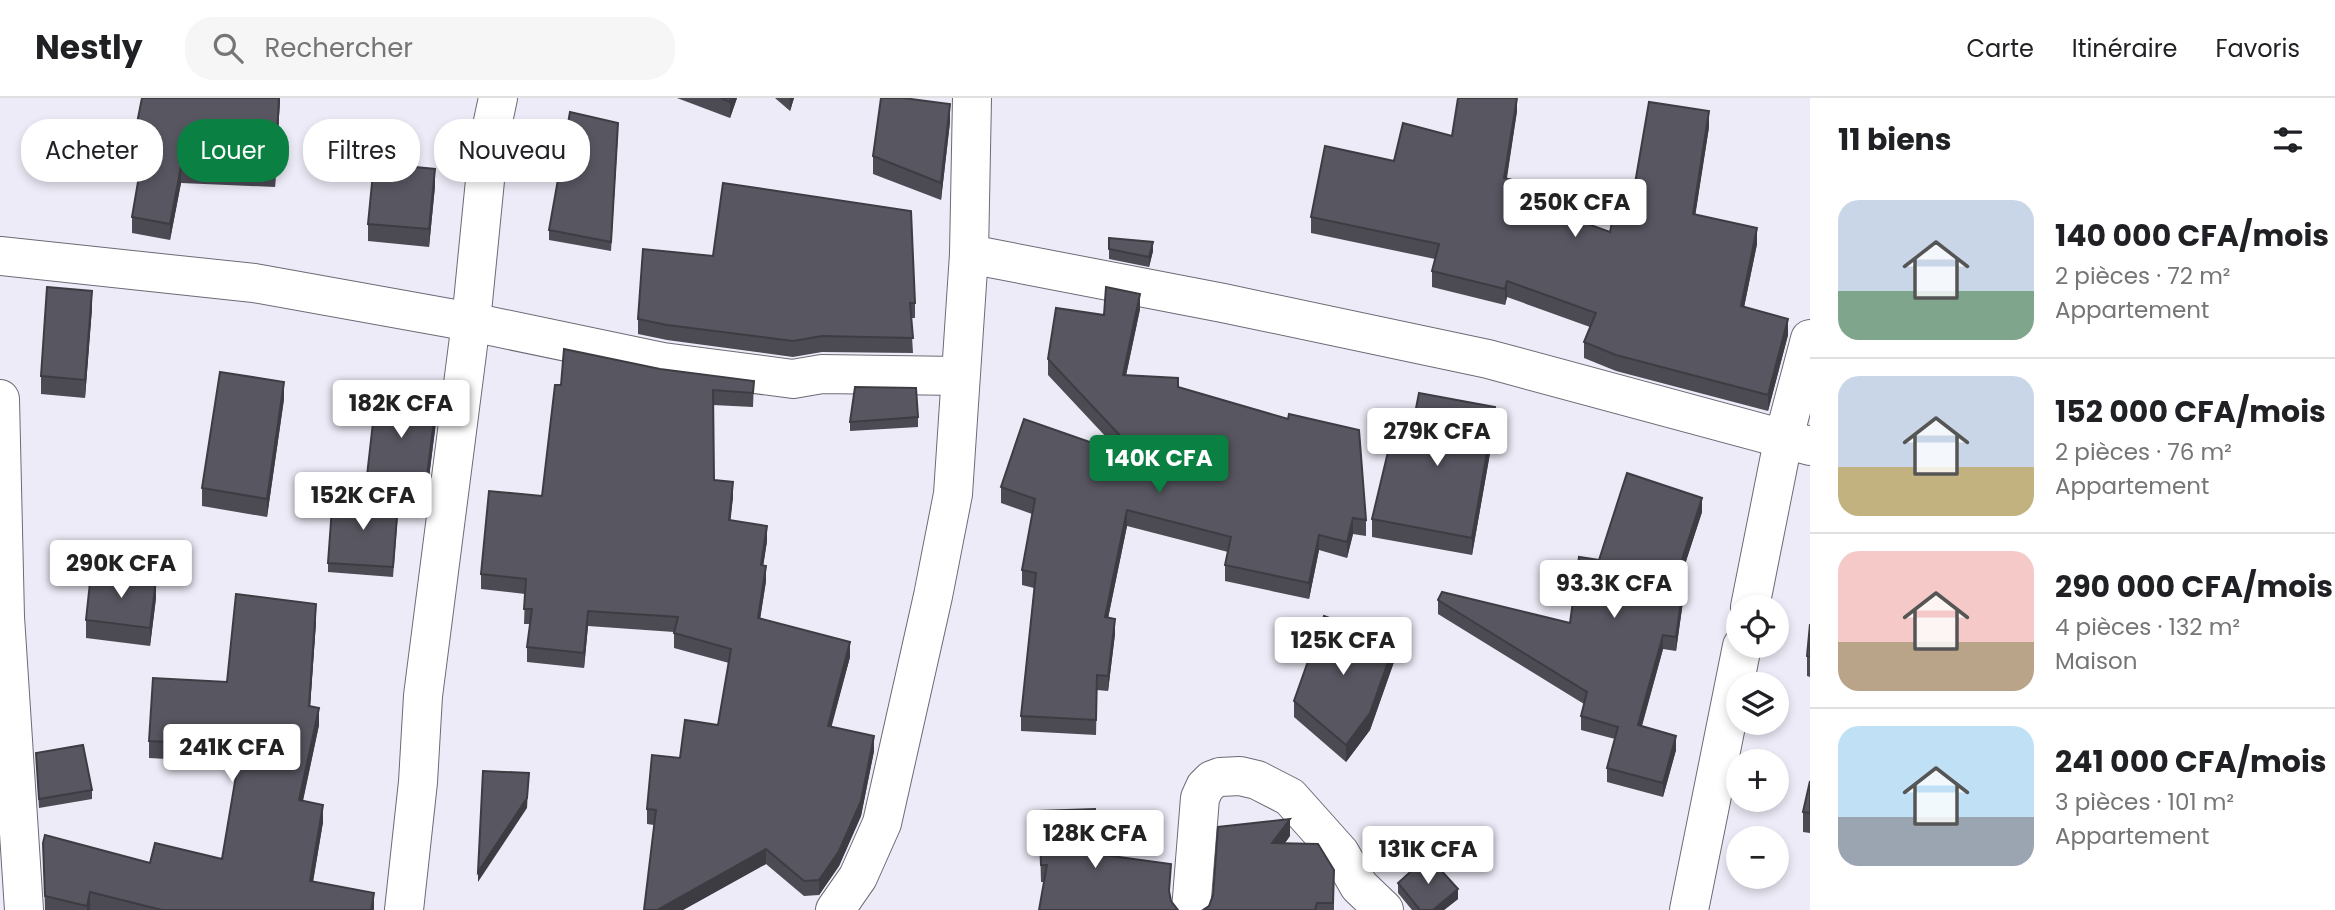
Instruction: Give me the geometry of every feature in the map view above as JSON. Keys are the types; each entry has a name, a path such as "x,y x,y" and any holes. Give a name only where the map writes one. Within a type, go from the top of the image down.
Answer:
{"street":[{"path":"404,910 418,782 423,696 471,322 489,140 498,98"},
{"path":"835,910 858,877 882,822 953,494 969,254 972,98"},
{"path":"969,254 1223,303 1488,359 1797,444"},
{"path":"0,256 254,283 471,322 663,362 793,379 822,374 960,376"},
{"path":"1753,595 1797,444 1810,338"},
{"path":"0,399 5,617 24,910"},
{"path":"1689,910 1740,658"},
{"path":"1191,910 1200,798 1212,780 1240,776 1256,780 1290,797 1340,853 1359,886 1384,910"}],"building":[{"path":"142,98 279,98 278,119 177,119 178,182 170,224 132,217 138,182 163,182 163,119 138,119"},
{"path":"881,98 950,104 941,183 873,156"},
{"path":"1458,98 1517,98 1504,178 1530,184 1526,202 1610,232 1617,198 1632,201 1649,102 1709,111 1693,214 1757,228 1741,306 1788,319 1768,395 1616,355 1584,342 1596,313 1507,281 1505,289 1432,271 1439,244 1311,217 1325,146 1394,161 1403,123 1452,136"},
{"path":"570,112 618,123 611,242 549,230 558,182 590,182 590,119 569,119"},
{"path":"420,168 434,169 429,229 368,224 372,182 420,182"},
{"path":"723,183 911,211 915,303 910,303 913,338 822,336 793,341 638,319 643,249 713,256"},
{"path":"1109,238 1153,242 1149,257 1109,249"},
{"path":"47,287 92,291 85,380 41,376"},
{"path":"1106,287 1140,294 1123,375 1178,378 1178,387 1288,419 1289,414 1359,430 1366,520 1353,518 1347,542 1319,535 1309,583 1225,565 1231,537 1127,510 1105,617 1115,619 1108,676 1097,675 1096,720 1021,716 1036,573 1022,570 1035,499 1001,487 1024,419 1144,461 1048,359 1056,308 1104,315"},
{"path":"564,349 660,369 754,381 753,393 713,390 714,480 733,482 729,520 767,526 761,565 766,566 758,618 850,642 828,726 874,736 861,801 839,851 819,880 804,881 766,849 657,910 644,910 656,810 647,809 652,755 680,758 685,720 718,725 731,649 674,633 678,617 588,611 584,653 527,647 532,609 524,609 526,579 481,574 489,491 542,496 555,385 561,385"},
{"path":"220,372 284,382 267,499 202,488"},
{"path":"855,387 916,388 918,417 850,422"},
{"path":"1419,393 1495,407 1472,538 1372,519 1392,435 1410,439"},
{"path":"376,396 436,404 426,484 367,476"},
{"path":"1627,473 1702,498 1678,572 1685,573 1676,637 1663,635 1638,725 1676,736 1663,783 1607,768 1618,727 1581,716 1587,692 1438,600 1442,592 1570,623 1579,557 1599,560"},
{"path":"333,494 398,503 393,567 328,563"},
{"path":"91,573 156,580 150,628 86,620"},
{"path":"236,594 316,604 309,706 319,708 299,800 323,805 310,881 374,893 371,910 162,910 90,892 87,906 45,896 45,835 150,863 155,843 222,859 241,746 149,741 153,678 227,682"},
{"path":"1324,616 1395,642 1370,713 1346,745 1294,701"},
{"path":"1810,624 1810,657 1807,656"},
{"path":"83,745 92,790 39,799 36,753"},
{"path":"483,771 529,773 527,798 478,872"},
{"path":"1810,781 1810,813 1803,812"},
{"path":"1095,809 1097,854 1171,864 1169,891 1171,901 1178,910 1039,910 1047,865 1041,865 1039,811"},
{"path":"1290,819 1272,843 1318,844 1334,870 1333,903 1317,903 1315,910 1203,910 1209,906 1213,895 1218,827"},
{"path":"1428,856 1458,889 1433,910 1420,910 1398,883"}]}
